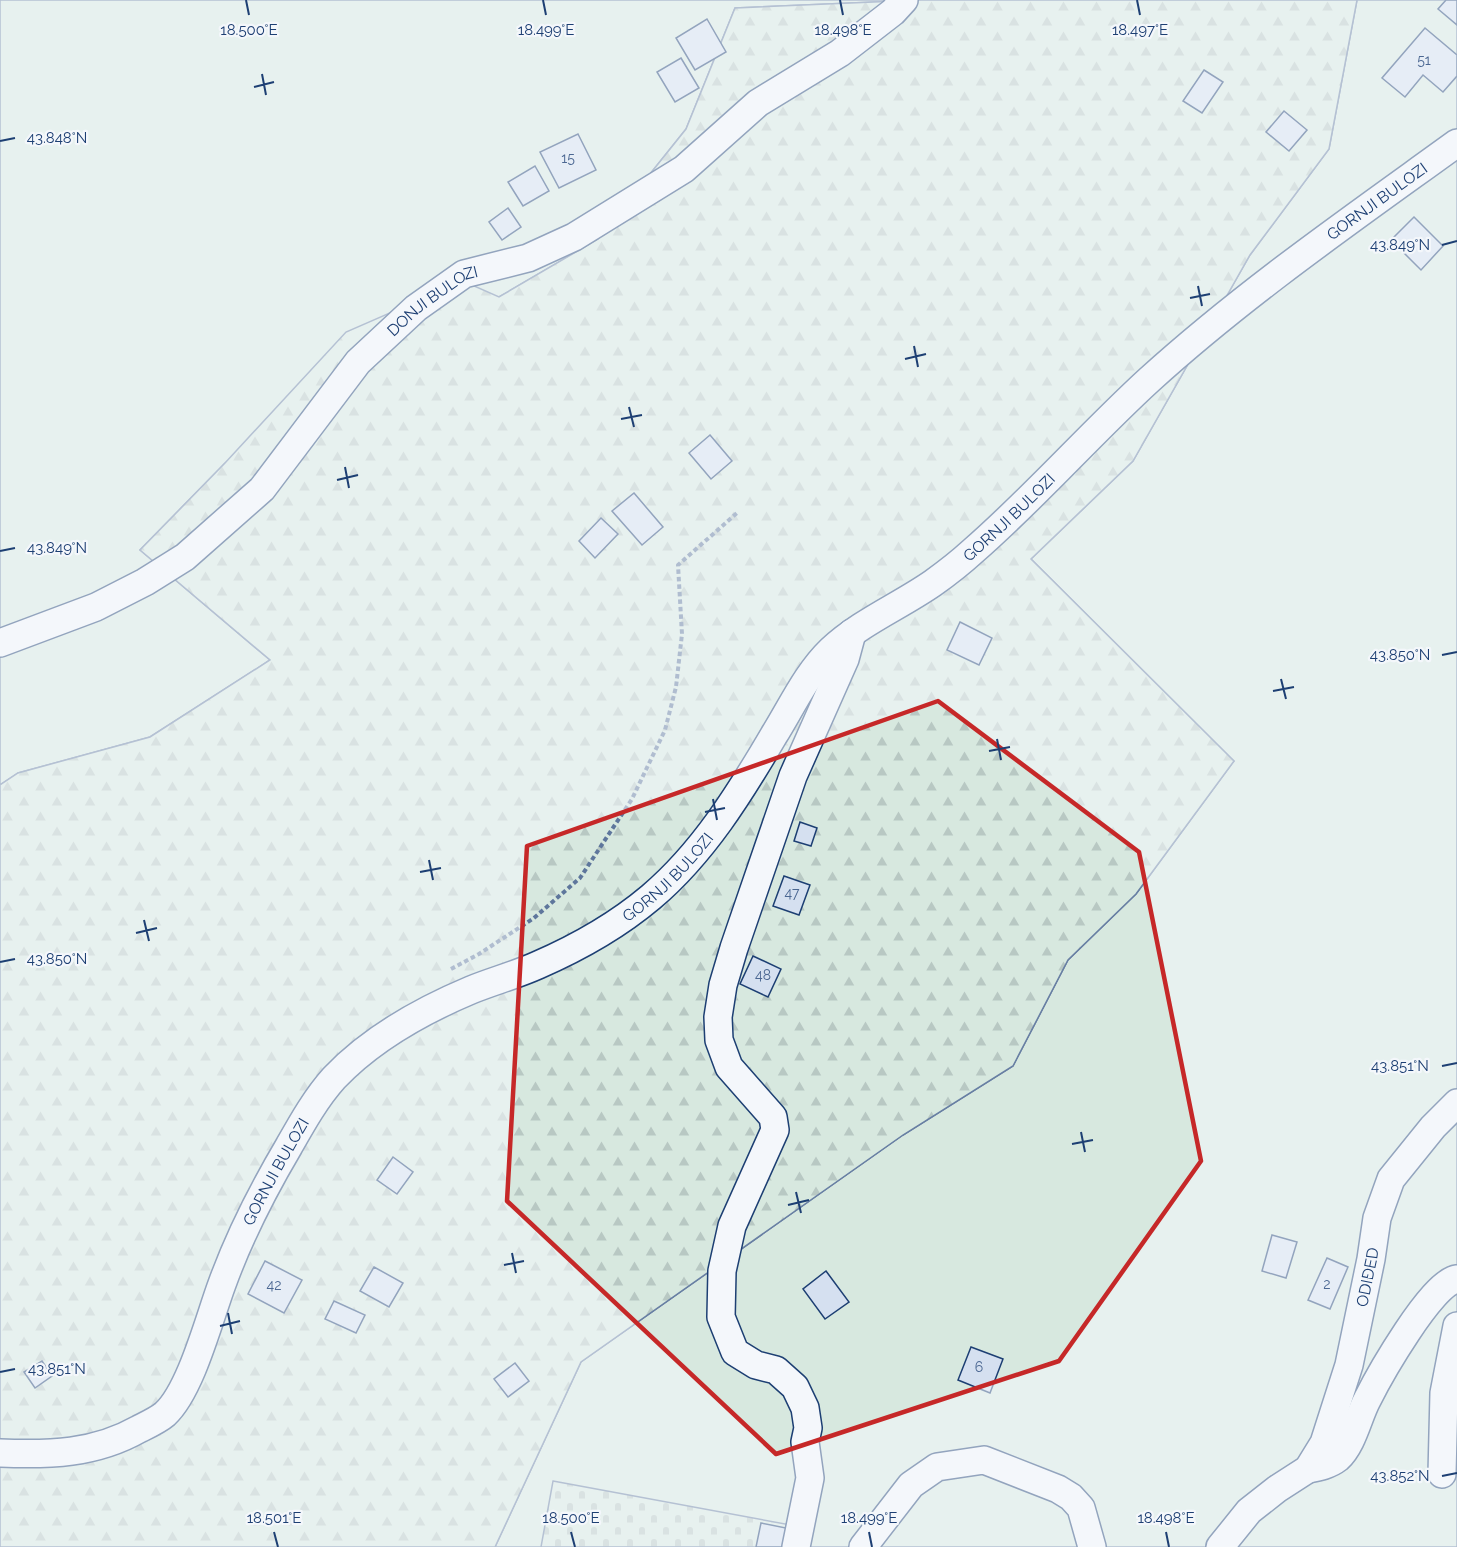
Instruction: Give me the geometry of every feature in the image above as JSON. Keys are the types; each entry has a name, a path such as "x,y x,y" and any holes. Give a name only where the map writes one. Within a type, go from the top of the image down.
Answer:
{"street":[{"name":"DONJI BULOZI","path":"0,643 96,607 145,582 185,557 262,489 358,363 416,308 464,274 528,258 574,237 684,168 758,104 840,53 904,0"},
{"name":"GORNJI BULOZI","path":"0,1453 44,1455 92,1449 128,1435 164,1415 185,1387 225,1276 269,1182 304,1120 328,1085 347,1064 373,1043 413,1019 470,991 539,965 599,933 650,898 693,855 759,760 809,676 828,653 852,633 935,582 973,551 1149,380 1241,302 1457,143"},
{"path":"796,1547 810,1478 805,1442 807,1428 805,1408 795,1387 776,1370 756,1365 735,1352 721,1317 722,1271 732,1226 775,1130 773,1117 729,1068 718,1040 718,1017 723,985 734,948 793,776 845,659 852,633"},
{"name":"ODIĐED","path":"1220,1547 1249,1511 1308,1469 1324,1443 1349,1365 1377,1218 1391,1179 1433,1127 1457,1103"},
{"name":"ODIĐED","path":"1308,1469 1324,1467 1338,1457 1347,1446 1366,1400 1408,1330 1438,1290 1453,1278 1457,1278"},
{"path":"1442,1474 1444,1393 1457,1326"},
{"path":"863,1547 911,1485 937,1467 984,1460 1058,1489 1071,1497 1081,1508 1092,1547"}],"path":[{"path":"450,969 479,954 534,918 580,878 632,799 664,730 676,687 682,634 678,565 737,513"}],"highlighted area":[{"path":"938,701 1139,852 1201,1161 1059,1361 776,1454 507,1201 527,846"}],"green space":[{"path":"0,0 921,0 735,8 686,129 598,239 225,463 140,550 270,660 150,737 18,773 0,785"},
{"path":"921,0 1357,0 1329,149 1250,255 1133,461 1031,559 1234,761 1136,894 1068,960 1013,1066 903,1135 581,1362 495,1547 0,1547 0,785 18,773 150,737 270,660 140,550 225,463 346,332 463,281 499,297 598,239 686,129 735,8"},
{"path":"1357,0 1457,0 1457,1547 495,1547 581,1362 903,1135 1013,1066 1068,960 1136,894 1234,761 1031,559 1133,461 1250,255 1329,149"},
{"path":"553,1481 791,1525 787,1547 541,1547"}],"building":[{"path":"1446,0 1457,0 1457,25 1438,9"},
{"path":"707,19 726,52 695,70 676,38"},
{"path":"1425,28 1457,55 1457,76 1443,92 1423,75 1405,97 1382,78"},
{"path":"681,58 699,88 675,102 657,72"},
{"path":"1204,70 1223,82 1202,113 1183,101"},
{"path":"1284,111 1307,130 1289,151 1266,132"},
{"path":"578,134 596,170 559,188 540,152"},
{"path":"535,166 549,191 523,206 508,182"},
{"path":"508,208 521,227 502,240 489,222"},
{"path":"1414,217 1443,246 1421,270 1391,240"},
{"path":"710,435 732,461 711,479 689,453"},
{"path":"634,493 663,527 642,545 612,511"},
{"path":"601,518 618,534 595,558 579,541"},
{"path":"960,622 992,638 979,665 947,650"},
{"path":"800,822 817,828 811,846 794,841"},
{"path":"784,876 810,885 799,915 773,906"},
{"path":"753,956 781,969 768,997 740,984"},
{"path":"393,1157 413,1172 397,1194 377,1180"},
{"path":"1272,1235 1297,1242 1286,1278 1262,1271"},
{"path":"1327,1258 1348,1267 1330,1309 1308,1300"},
{"path":"265,1261 302,1280 284,1313 248,1294"},
{"path":"374,1267 403,1283 389,1307 360,1291"},
{"path":"826,1271 849,1302 825,1319 803,1289"},
{"path":"334,1301 365,1315 356,1333 325,1319"},
{"path":"971,1347 1003,1359 990,1393 958,1380"},
{"path":"42,1361 52,1376 35,1388 24,1372"},
{"path":"515,1363 529,1381 508,1397 494,1379"},
{"path":"761,1523 786,1528 783,1547 756,1547"}]}
